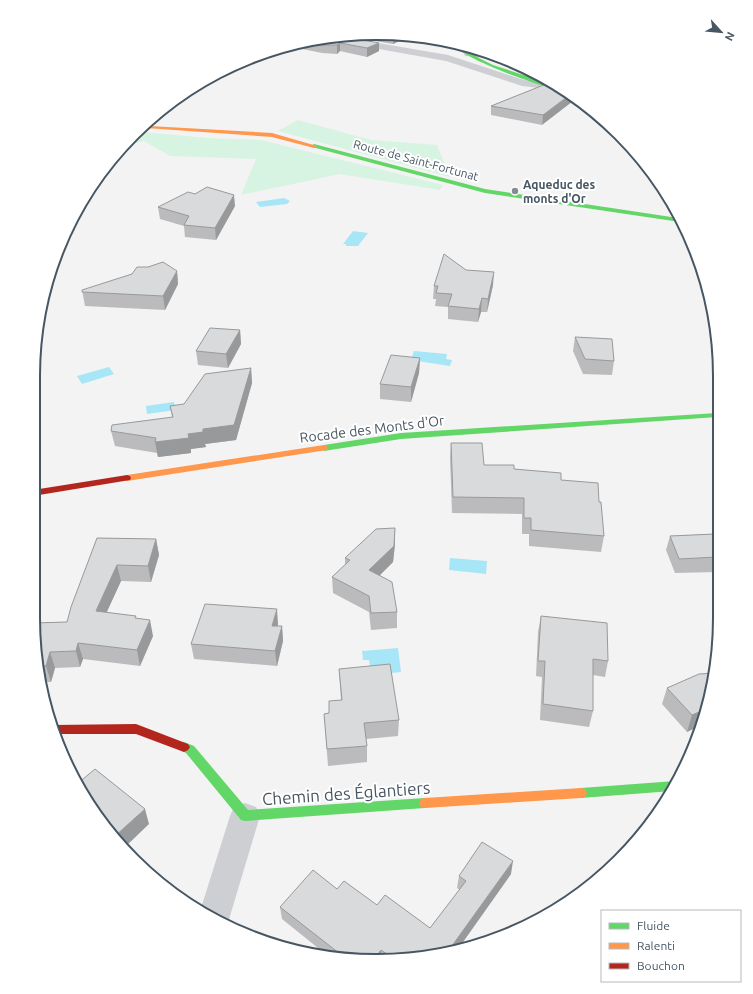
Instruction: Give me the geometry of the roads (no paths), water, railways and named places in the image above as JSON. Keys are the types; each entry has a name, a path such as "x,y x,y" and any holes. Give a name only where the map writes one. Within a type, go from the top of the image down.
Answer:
{"street":[{"path":"351,41 448,58 522,83 546,86"},
{"path":"465,51 489,64 534,79"},
{"name":"Route de Saint-Fortunat","path":"151,127 272,135 485,190 674,219"},
{"name":"Rocade des Monts d'Or","path":"40,492 401,436 713,415"},
{"name":"Chemin des Églantiers","path":"59,729 136,729 190,750 245,816 668,787"},
{"path":"216,913 245,816"}],"water":[{"path":"284,198 290,201 287,204 260,207 256,202"},
{"path":"353,231 368,233 358,246 346,246 346,244 343,244"},
{"path":"414,351 447,354 446,359 452,360 450,366 411,360"},
{"path":"109,367 114,374 82,384 77,376"},
{"path":"174,402 176,410 147,414 146,406"},
{"path":"450,558 487,561 486,574 449,570"},
{"path":"398,648 401,672 371,675 369,660 363,660 362,651"}],"place":[{"name":"Aqueduc des monts d'Or","path":"515,191"}]}
